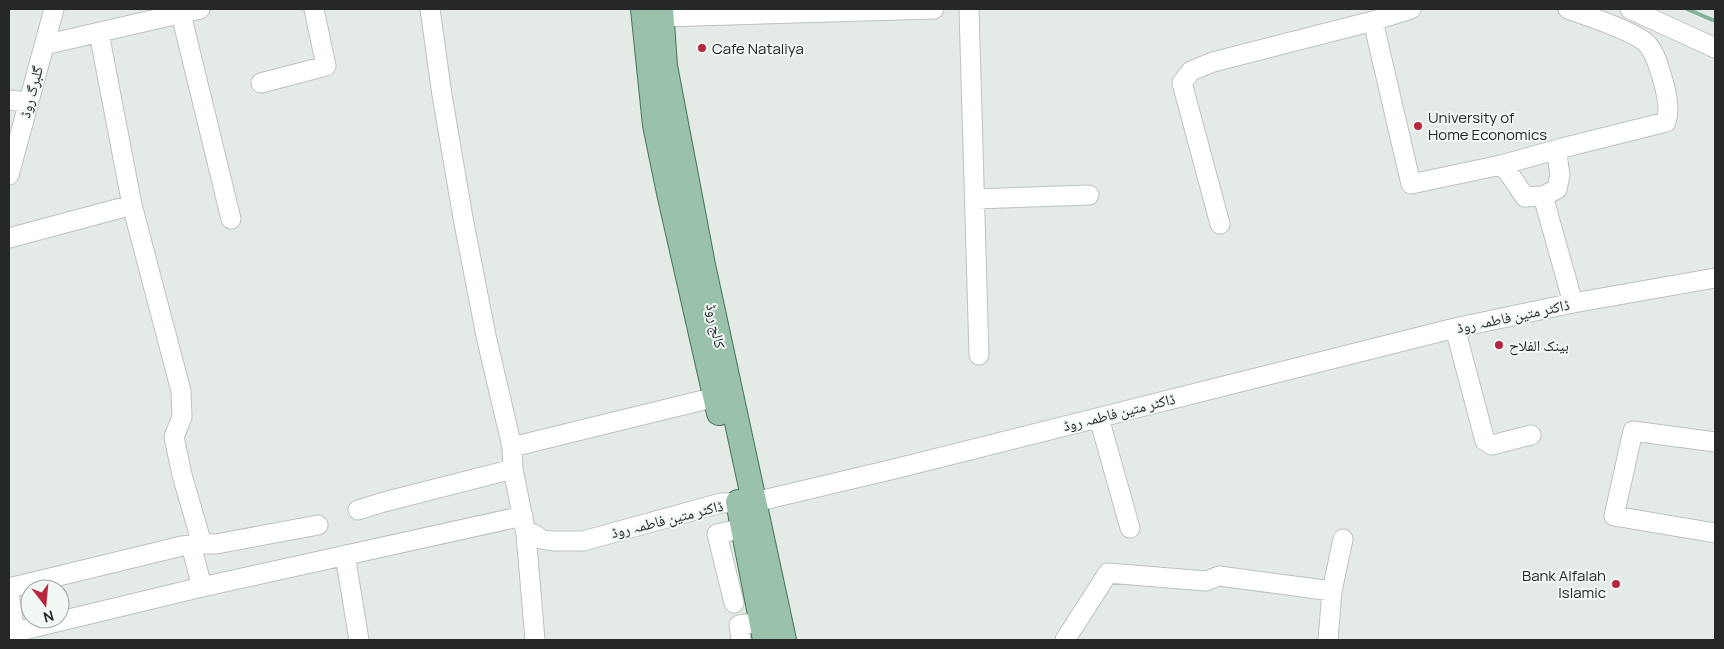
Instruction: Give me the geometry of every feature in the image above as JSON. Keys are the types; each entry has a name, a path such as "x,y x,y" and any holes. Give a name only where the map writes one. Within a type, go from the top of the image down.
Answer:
{"main road":[{"name":"کالج روڈ","path":"655,12 648,66 655,125 669,193 723,396 747,503 784,640"},
{"name":"کالج روڈ","path":"747,503 744,528 763,631"}],"street":[{"name":"گلبرگ روڈ","path":"9,175 54,9"},
{"path":"44,45 200,9"},
{"path":"261,83 326,66 314,9"},
{"path":"430,9 462,218 486,336 512,448 515,477 526,534 534,640"},
{"path":"655,12 934,9"},
{"path":"970,9 979,355"},
{"path":"1220,224 1182,82 1192,71 1213,62 1373,21 1411,9"},
{"path":"1373,21 1411,184 1501,165 1666,122 1668,98 1656,58 1647,43 1620,28 1568,9"},
{"path":"1630,9 1715,48"},
{"path":"181,14 231,219"},
{"path":"99,33 132,205 181,392 182,417 174,437 198,561"},
{"path":"9,100 28,102"},
{"path":"1501,165 1509,172 1514,183 1525,196 1543,196 1557,189 1560,175 1557,155 1562,148"},
{"path":"975,199 1089,195"},
{"path":"1543,196 1573,303"},
{"path":"9,238 132,205"},
{"name":"ڈاکٹر متین فاطمہ روڈ","path":"526,534 534,534 541,539 553,542 583,541 721,503 747,503 894,470 1455,328 1573,303 1715,278"},
{"path":"1455,328 1484,441 1492,445 1531,435"},
{"path":"512,448 723,396"},
{"path":"1099,418 1130,528"},
{"path":"1715,442 1633,431 1614,516 1715,533"},
{"path":"358,510 384,502 515,477"},
{"path":"9,594 16,636 198,561 345,555 522,511"},
{"path":"198,561 216,544 318,525"},
{"path":"734,604 717,534 744,528"},
{"path":"1328,640 1332,591 1343,539"},
{"path":"9,588 182,546 198,561"},
{"path":"345,555 359,640"},
{"path":"1065,640 1108,573 1206,581 1218,576 1332,591"},
{"path":"740,640 739,626 763,631"}],"waterway":[{"path":"1687,9 1715,21"}],"place":[{"name":"Cafe Nataliya","path":"702,48"},
{"name":"University of Home Economics","path":"1418,126"},
{"name":"بینک الفلاح","path":"1499,345"},
{"name":"Bank Alfalah Islamic","path":"1616,584"}]}
